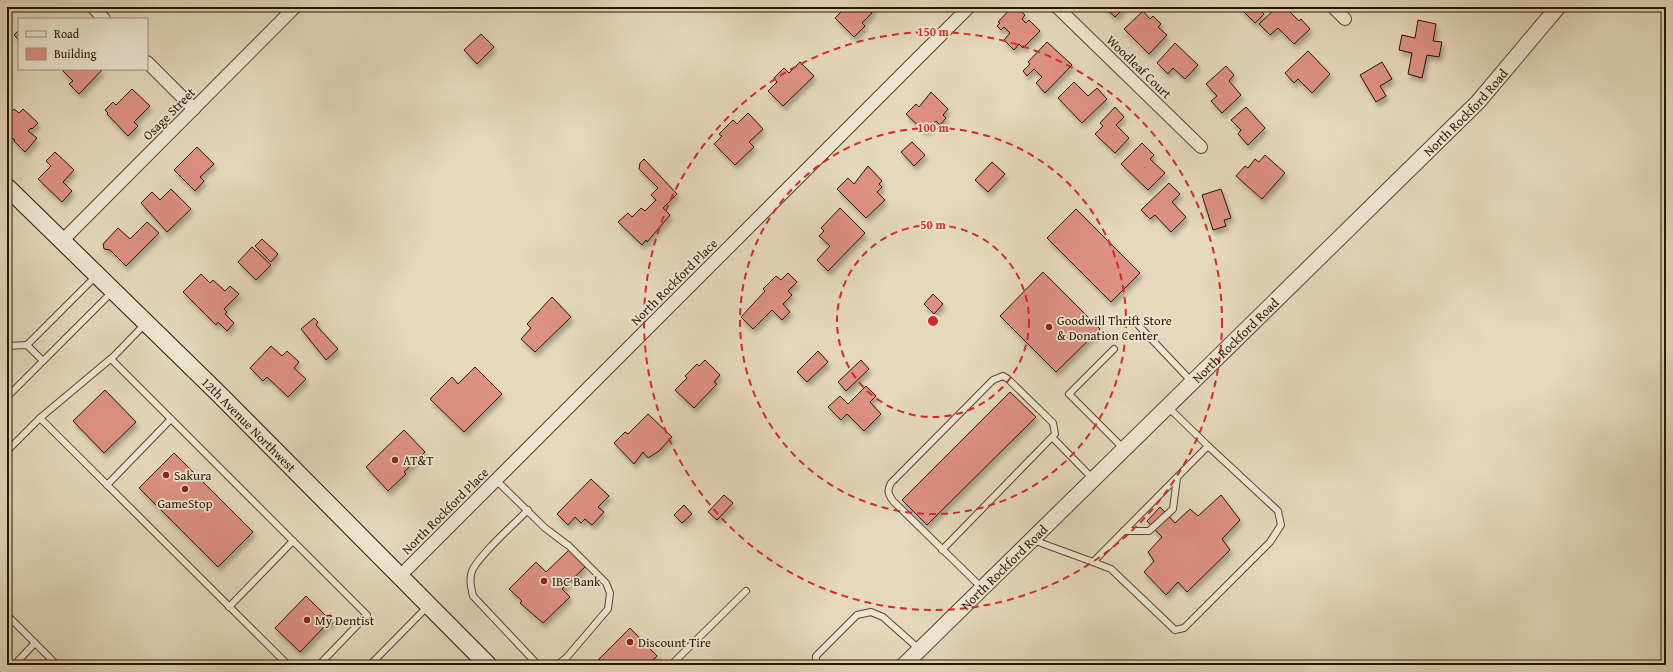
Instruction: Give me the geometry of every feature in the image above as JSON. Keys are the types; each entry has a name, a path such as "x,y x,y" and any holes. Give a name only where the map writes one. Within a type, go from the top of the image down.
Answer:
{"main road":[{"name":"12th Avenue Northwest","path":"7,187 97,274 488,665"}],"street":[{"path":"93,7 103,18"},
{"name":"Osage Street","path":"62,241 295,7"},
{"name":"North Rockford Place","path":"400,576 969,7"},
{"name":"Woodleaf Court","path":"1057,7 1201,147"},
{"path":"1333,7 1345,19"},
{"name":"North Rockford Road","path":"904,665 983,590 1478,102 1558,7"},
{"path":"148,63 194,109"}],"lane":[{"path":"7,346 27,345 97,274"},
{"path":"7,397 114,291"},
{"path":"7,451 40,418 111,359 146,323"},
{"path":"1139,326 1193,383"},
{"path":"27,345 43,361"},
{"path":"1114,349 1069,394 1125,450"},
{"path":"111,359 367,615 319,665"},
{"path":"942,550 1053,438 1055,429 1053,423 1008,379 1003,376 998,378 890,483 888,488 888,495 893,501 942,550 983,590"},
{"path":"1033,540 1111,569 1175,630 1184,628 1265,548 1282,525 1278,511 1168,407"},
{"path":"40,418 288,665"},
{"path":"107,485 171,419"},
{"path":"1053,438 1094,480"},
{"path":"1093,562 1208,446"},
{"path":"1124,531 1149,531 1173,509 1176,478"},
{"path":"496,480 545,528 569,546 606,583 610,593 608,609 567,657 557,665"},
{"path":"528,510 482,557 472,570 470,582 473,596 538,665"},
{"path":"230,607 293,542"},
{"path":"671,665 746,591"},
{"path":"370,665 429,605"},
{"path":"816,665 816,656 857,615 871,612 883,617 920,650"},
{"path":"7,615 57,665"},
{"path":"14,665 35,643"}],"building":[{"path":"840,7 875,7 870,12 872,13 862,23 865,26 854,37 835,18 843,10"},
{"path":"1012,7 1016,7 1025,15 1022,19 1026,23 1029,20 1040,31 1023,48 1019,44 1014,50 1004,40 1010,33 1004,27 1001,30 997,26 1000,23 998,22"},
{"path":"1104,7 1125,7 1115,17"},
{"path":"1239,7 1261,7 1259,9 1264,14 1255,23"},
{"path":"1277,7 1285,7 1299,21 1301,19 1310,29 1294,44 1278,28 1270,35 1259,24"},
{"path":"1143,11 1150,19 1153,16 1161,24 1158,27 1167,35 1149,54 1124,29"},
{"path":"1418,20 1436,24 1433,41 1442,42 1439,57 1427,55 1422,78 1408,74 1412,53 1399,50 1402,35 1415,38"},
{"path":"18,31 18,39 14,35"},
{"path":"481,34 494,47 477,64 464,50"},
{"path":"1047,42 1072,65 1045,93 1036,83 1042,77 1034,69 1027,76 1023,71 1030,64 1028,62"},
{"path":"1175,43 1198,65 1185,79 1173,68 1168,74 1157,63"},
{"path":"1308,51 1330,74 1312,93 1298,79 1294,83 1285,73"},
{"path":"800,62 814,76 783,106 768,91 777,82 774,78 784,68 789,73"},
{"path":"1382,62 1392,79 1380,86 1386,96 1376,102 1360,75"},
{"path":"1666,63 1666,74 1665,74 1661,70"},
{"path":"1226,66 1234,75 1229,81 1241,95 1222,113 1211,101 1217,96 1206,84"},
{"path":"62,70 102,70 79,94 69,84 73,81"},
{"path":"1074,82 1088,96 1097,88 1107,99 1082,123 1058,98"},
{"path":"132,89 150,106 134,122 138,126 128,136 105,110 113,102 116,105"},
{"path":"931,92 948,109 943,115 946,118 940,125 936,121 925,132 906,114 916,104 919,107"},
{"path":"1115,107 1124,117 1116,125 1129,138 1115,153 1095,134 1103,126 1100,123"},
{"path":"1246,107 1265,128 1248,145 1238,134 1241,130 1231,120"},
{"path":"14,109 19,113 23,109 38,123 28,131 37,138 25,152 14,141 15,140 7,135 7,116"},
{"path":"748,113 763,129 749,142 754,147 735,165 714,144 722,136 719,134 733,120 737,124"},
{"path":"912,142 925,155 914,166 901,152"},
{"path":"1142,143 1154,155 1150,159 1165,173 1148,190 1121,164"},
{"path":"197,147 214,164 200,177 204,181 195,191 174,170"},
{"path":"55,152 74,170 63,182 72,191 62,202 38,179 51,166 46,161"},
{"path":"1265,155 1285,173 1262,199 1236,176 1245,166 1248,168 1255,159 1259,162"},
{"path":"644,159 677,194 663,208 670,215 647,242 646,240 642,245 618,222 628,213 632,217 641,208 645,211 656,200 651,195 658,188 639,169 640,163"},
{"path":"992,162 1005,174 988,192 975,180"},
{"path":"868,166 882,181 879,184 882,187 877,192 885,200 866,218 837,189 848,178 854,184"},
{"path":"1169,183 1180,194 1172,202 1186,217 1171,232 1155,215 1150,219 1141,210"},
{"path":"171,189 191,209 167,232 141,203 152,192 160,200"},
{"path":"1221,189 1231,218 1224,220 1226,226 1213,230 1202,195"},
{"path":"840,208 865,233 828,271 817,260 830,246 819,236 824,231 821,228"},
{"path":"1076,209 1140,273 1111,302 1047,238"},
{"path":"147,222 159,233 126,266 110,250 104,249 103,244 118,228 130,239"},
{"path":"262,239 278,254 271,262 255,246"},
{"path":"252,247 271,265 256,280 238,262"},
{"path":"1043,272 1100,329 1056,372 1000,316"},
{"path":"788,273 797,282 788,291 792,295 783,304 790,312 782,320 772,310 753,329 741,317 765,291 763,289 776,276 781,280"},
{"path":"201,274 210,283 213,280 225,291 230,286 239,294 224,309 227,312 225,314 234,323 227,331 218,322 216,325 183,292"},
{"path":"933,294 943,304 934,314 924,304"},
{"path":"552,297 571,317 535,352 521,339 531,328 527,324"},
{"path":"314,318 318,322 316,325 338,349 326,360 301,329"},
{"path":"271,346 282,356 287,351 299,362 294,368 306,379 288,397 267,377 263,381 250,368"},
{"path":"818,351 828,362 807,382 797,372"},
{"path":"705,360 720,375 714,382 717,384 694,408 675,390 687,378 685,376 697,364 699,366"},
{"path":"861,360 869,369 846,391 838,382"},
{"path":"475,367 502,394 464,432 430,399 452,377 458,384"},
{"path":"866,386 876,396 870,402 881,414 864,431 847,414 841,420 828,407 840,396 848,404"},
{"path":"105,390 136,422 104,453 73,421"},
{"path":"1010,392 1036,417 927,525 902,500"},
{"path":"648,414 672,437 659,451 648,458 643,452 634,464 614,443 625,432 628,434"},
{"name":"AT&T","path":"404,430 425,452 404,472 406,474 388,491 366,467"},
{"path":"174,453 253,532 218,567 139,488"},
{"path":"591,479 609,496 598,507 604,512 592,525 585,519 581,523 575,517 568,525 557,514"},
{"path":"724,495 733,503 717,520 708,512"},
{"path":"1221,495 1240,520 1222,539 1230,550 1187,592 1178,582 1166,595 1144,572 1154,561 1148,552 1162,537 1147,521 1160,507 1175,523 1190,509 1198,516"},
{"path":"684,505 692,514 682,523 674,515"},
{"name":"IBC Bank","path":"569,550 585,567 562,589 570,597 543,623 520,603 522,601 509,589 536,562 546,572"},
{"name":"My Dentist","path":"306,596 326,616 331,615 332,624 326,625 300,652 275,628"},
{"name":"Discount Tire","path":"630,628 657,656 648,665 593,665"}],"place":[{"name":"Goodwill Thrift Store & Donation Center","path":"1049,327"},
{"name":"AT&T","path":"395,460"},
{"name":"Sakura","path":"166,475"},
{"name":"GameStop","path":"185,489"},
{"name":"IBC Bank","path":"544,581"},
{"name":"My Dentist","path":"307,620"},
{"name":"Discount Tire","path":"630,642"}]}
